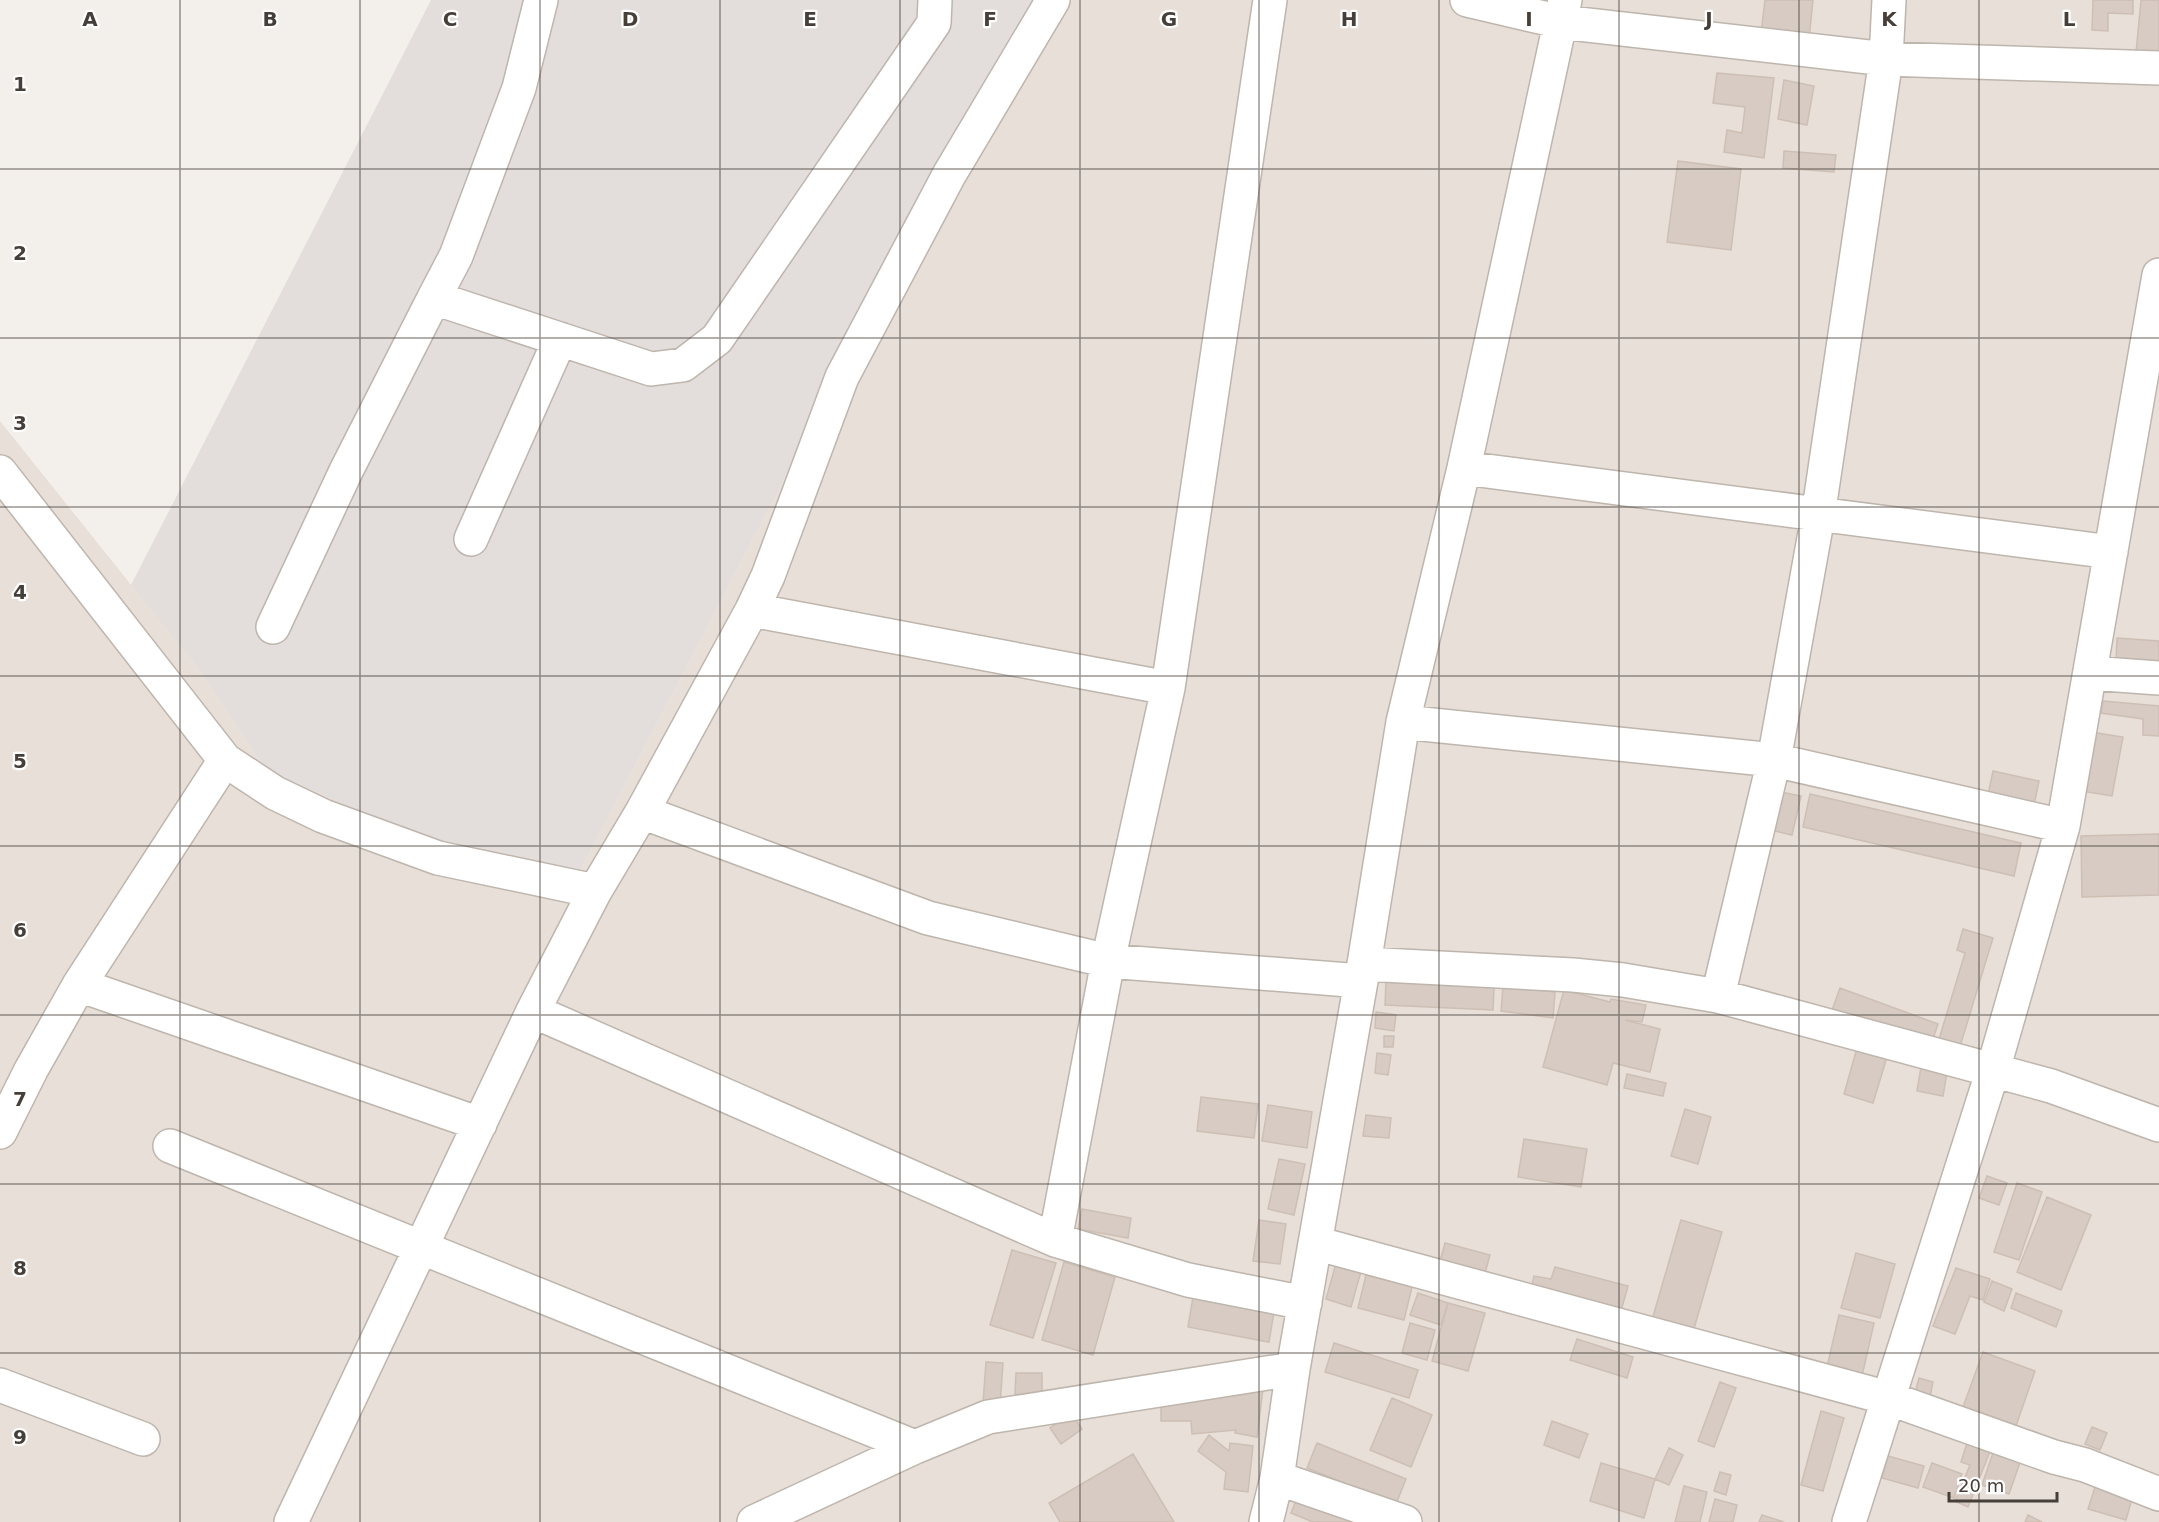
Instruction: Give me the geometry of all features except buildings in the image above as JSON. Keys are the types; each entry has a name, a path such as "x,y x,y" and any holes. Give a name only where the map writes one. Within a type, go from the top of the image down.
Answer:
{"street":[{"path":"273,627 346,471 456,256 519,88 540,0"},
{"path":"434,298 651,369 683,364 717,339 934,24 935,0"},
{"path":"291,1522 533,1011 595,891 642,812 752,610 768,576 842,377 949,176 1053,0"},
{"path":"1055,1240 1108,961 1168,688 1270,0"},
{"path":"1467,0 1563,11 1886,58 2159,68"},
{"path":"1718,996 1774,760 1818,516 1886,58 1888,0"},
{"path":"1266,1522 1277,1478 1293,1369 1363,973 1403,722 1464,468 1563,11"},
{"path":"1849,1522 1993,1070 2063,826 2159,275"},
{"path":"471,539 560,339"},
{"path":"1464,468 1818,516 2112,552"},
{"path":"0,472 225,760 275,793 322,816 438,858 595,891"},
{"path":"752,610 1168,688"},
{"path":"2090,673 2159,678"},
{"path":"1403,722 1774,760 2063,826"},
{"path":"0,1132 31,1070 79,986 225,760"},
{"path":"642,812 928,918 1108,961 1363,973 1573,975 1623,980 1718,996 1993,1070 2051,1086 2159,1125"},
{"path":"79,986 480,1124"},
{"path":"533,1011 1055,1240 1188,1280 1305,1304"},
{"path":"170,1146 915,1447"},
{"path":"1315,1243 1888,1398 2159,1494"},
{"path":"766,1519 915,1447 988,1417 1293,1369"},
{"path":"0,1385 143,1439"},
{"path":"1277,1478 1405,1522"}],"shaded area":[{"path":"431,0 1037,0 984,96 579,873 428,840 266,770 200,671 131,585"},
{"path":"1037,0 2159,0 2159,1522 0,1522 0,421 200,671 266,770 579,873 984,96"}]}
